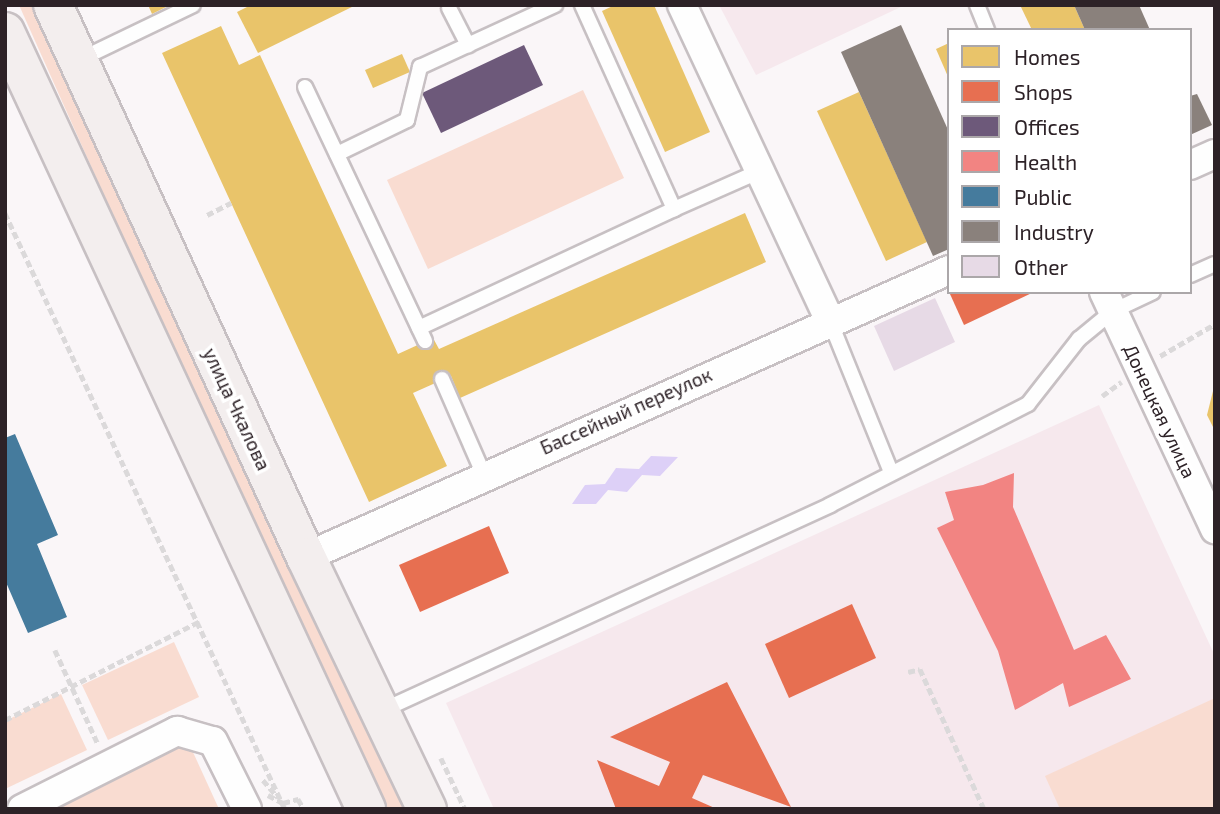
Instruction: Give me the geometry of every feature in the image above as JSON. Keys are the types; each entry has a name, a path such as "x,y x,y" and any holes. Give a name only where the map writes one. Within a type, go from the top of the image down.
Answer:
{"main road":[{"name":"улица Чкалова","path":"53,5 378,712 427,809"},
{"path":"5,33 366,809"}],"street":[{"path":"682,5 830,321"},
{"path":"1192,164 1215,154"},
{"name":"Бассейный переулок","path":"306,557 484,475 947,271"},
{"name":"Донецкая улица","path":"1109,302 1215,529"},
{"path":"22,809 177,731 213,741 247,809"}],"lane":[{"path":"77,61 193,5"},
{"path":"337,154 407,120 420,67 555,5"},
{"path":"582,5 674,209"},
{"path":"977,5 986,28"},
{"path":"449,8 468,46"},
{"path":"305,87 422,335 674,209 760,171"},
{"path":"1192,274 1215,264"},
{"path":"378,712 830,505 1028,404 1109,302 1144,294"},
{"path":"830,321 891,472"},
{"path":"442,379 484,475"}],"path":[{"path":"207,215 231,203"},
{"path":"5,213 200,621 284,806"},
{"path":"5,720 200,621"},
{"path":"55,650 108,765"},
{"path":"908,672 920,669 984,809"},
{"path":"441,758 465,809"},
{"path":"230,772 284,806"},
{"path":"284,806 298,799 304,809"}],"shaded area":[{"path":"19,5 41,5 409,809 388,809 170,343"},
{"path":"719,5 905,5 756,75"},
{"path":"583,90 624,178 428,269 387,180"},
{"path":"1099,405 1215,656 1215,809 494,809 446,703"},
{"path":"651,456 678,457 660,476 642,475 627,492 608,490 596,504 572,504 585,485 605,484 616,468 639,469"},
{"path":"174,642 199,697 108,740 82,685"},
{"path":"61,694 87,750 5,789 5,721"},
{"path":"1215,698 1215,809 1060,809 1045,776"},
{"path":"178,748 192,750 219,809 56,809"}],"building: Homes":[{"path":"148,5 170,5 152,14"},
{"path":"251,5 356,5 258,53 237,12"},
{"path":"615,5 654,5 710,132 665,152 602,11"},
{"path":"1020,5 1074,5 1084,28 1031,28"},
{"path":"221,26 239,65 260,55 398,354 433,338 439,349 745,213 766,262 460,398 451,376 413,393 447,466 369,502 162,53"},
{"path":"947,44 947,74 936,49"},
{"path":"402,54 410,72 373,88 365,70"},
{"path":"859,92 927,242 886,261 817,111"},
{"path":"1215,387 1215,431 1207,415"}],"building: Shops":[{"path":"950,294 1030,294 964,325"},
{"path":"489,526 509,573 420,612 399,565"},
{"path":"852,604 876,658 789,698 765,644"},
{"path":"727,682 791,807 703,775 692,798 717,809 616,809 597,760 659,786 670,762 610,737"}],"building: Offices":[{"path":"524,45 543,85 441,133 422,93"}],"building: Health":[{"path":"1014,473 1013,507 1074,650 1106,635 1131,679 1069,707 1063,683 1015,710 998,651 937,528 954,520 945,492 983,485"}],"building: Public":[{"path":"15,434 58,535 37,544 67,617 28,633 5,580 5,438"}],"building: Industry":[{"path":"1074,5 1139,5 1149,28 1084,28"},
{"path":"901,25 947,128 947,250 933,256 841,52"},
{"path":"1197,94 1212,125 1192,134 1192,95"}],"building: Other":[{"path":"935,298 955,342 894,371 874,326"}]}
